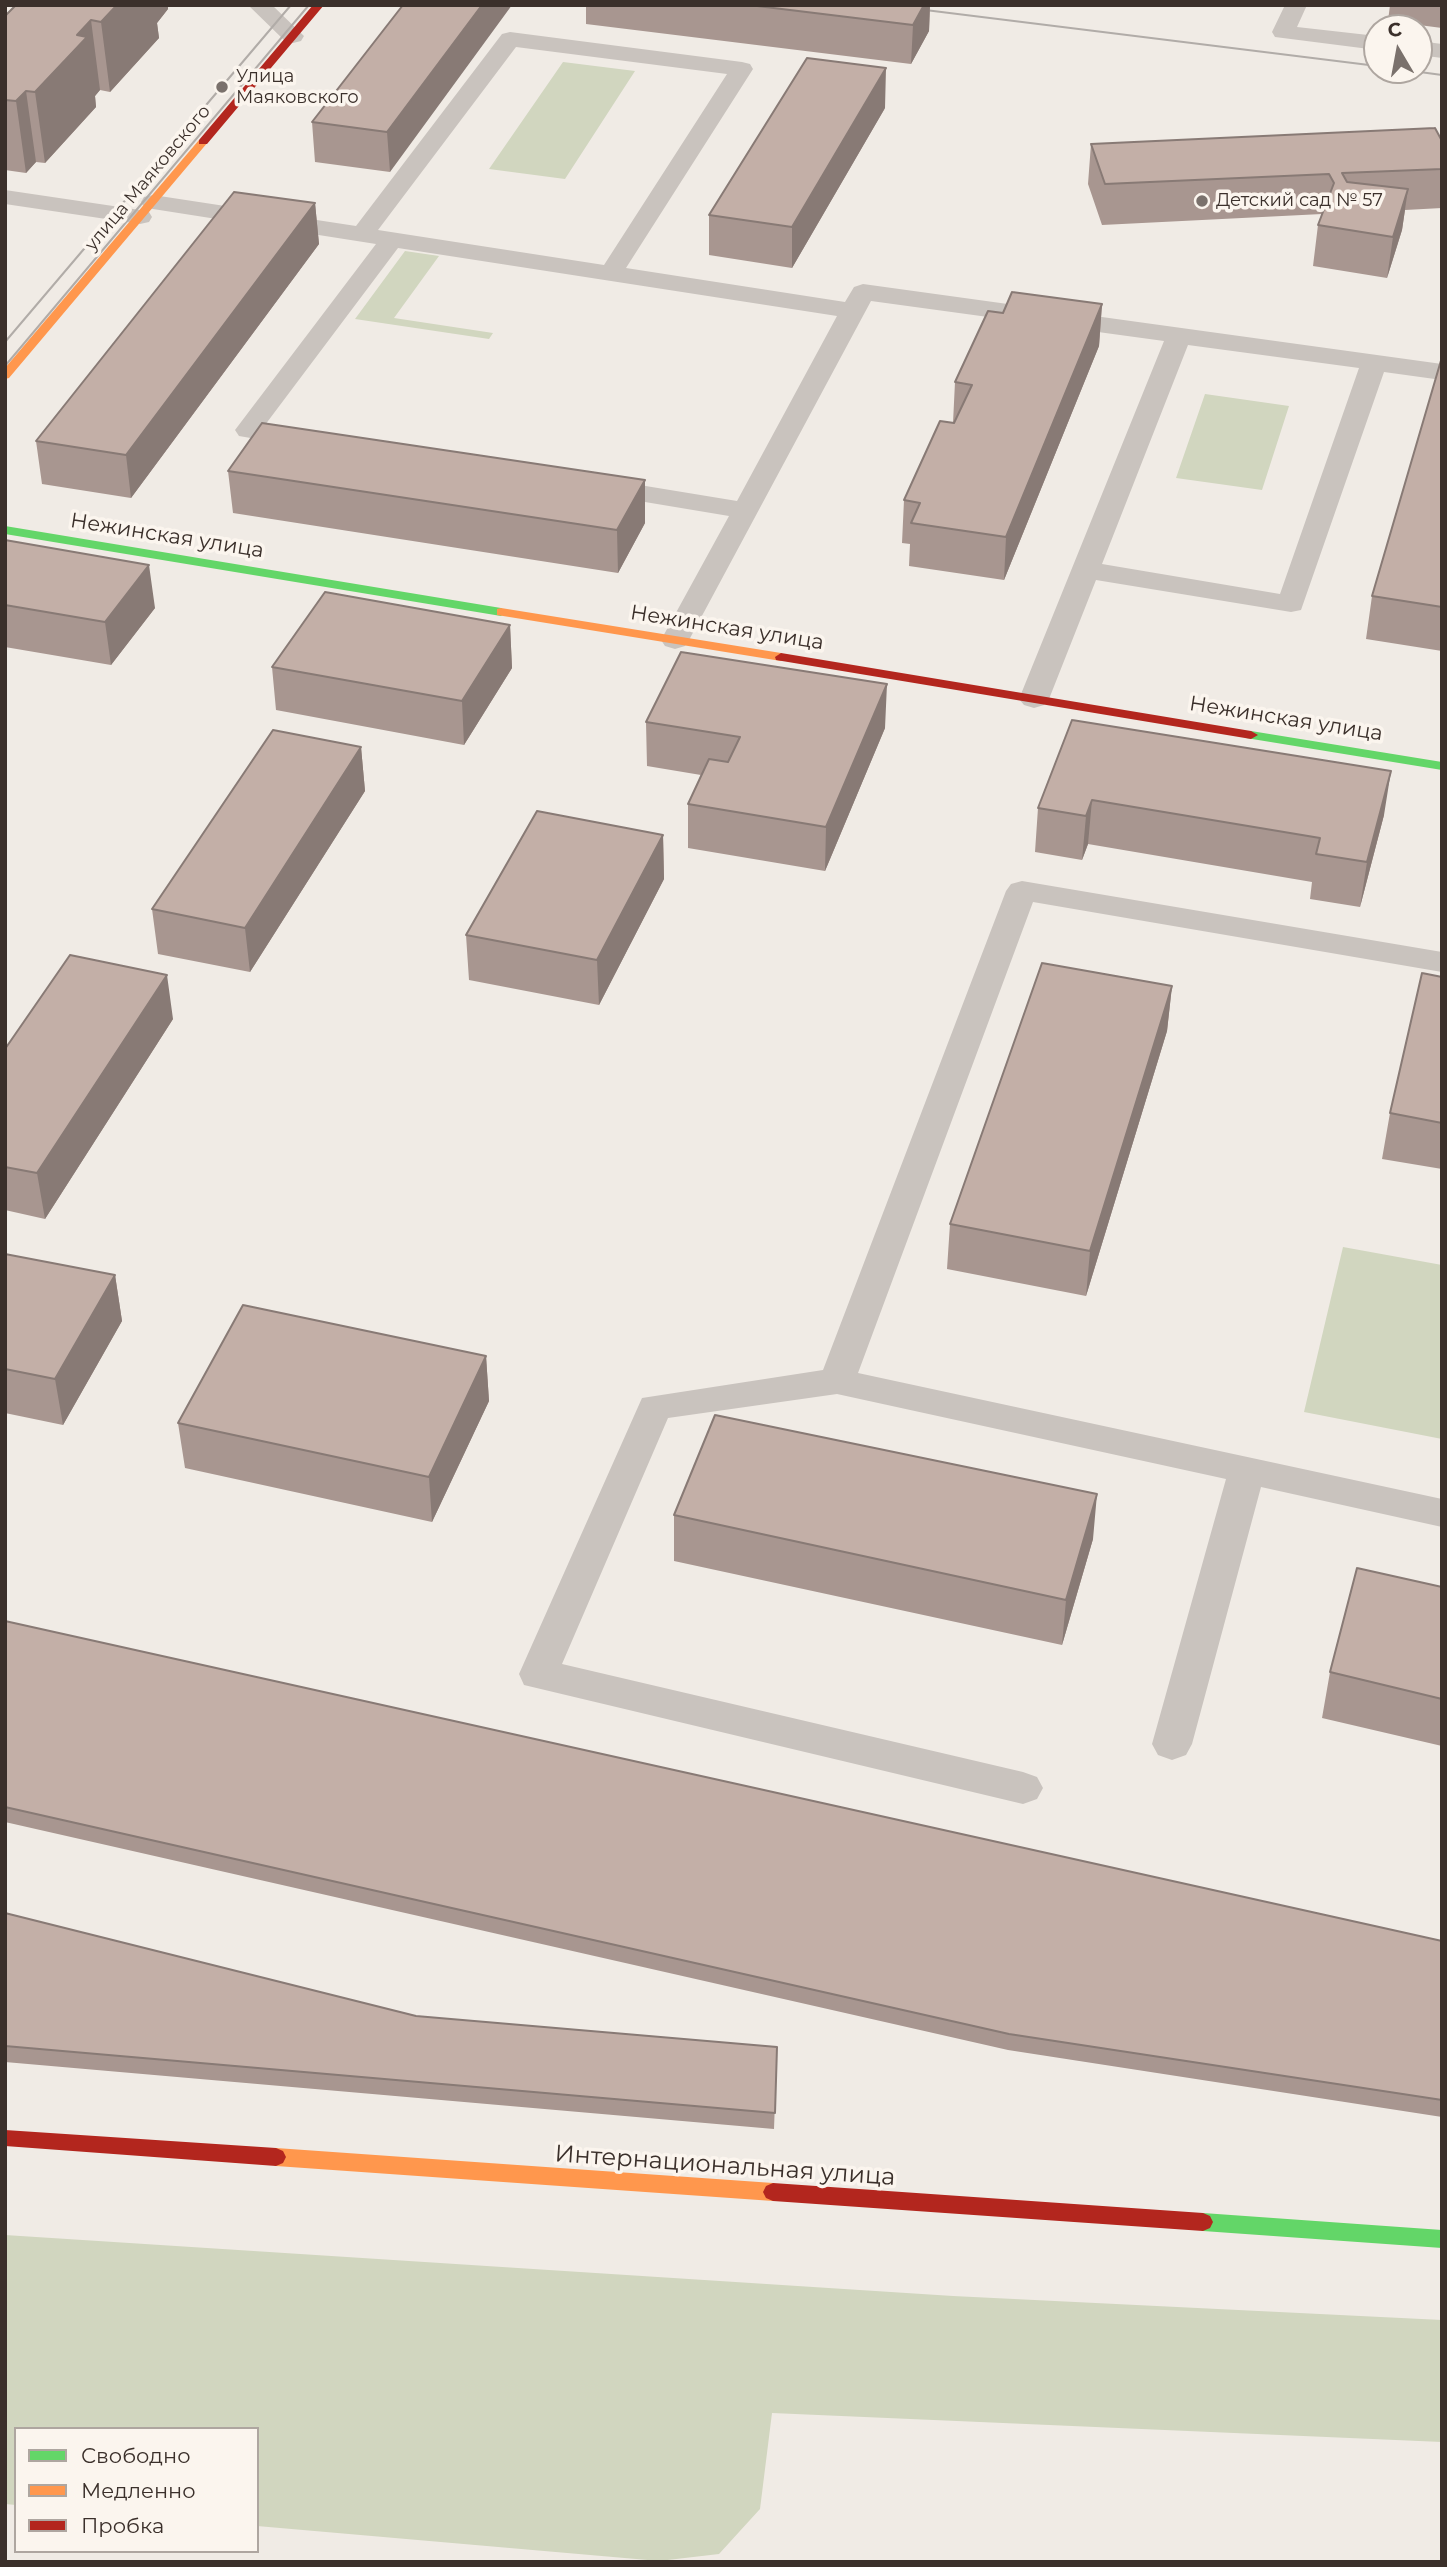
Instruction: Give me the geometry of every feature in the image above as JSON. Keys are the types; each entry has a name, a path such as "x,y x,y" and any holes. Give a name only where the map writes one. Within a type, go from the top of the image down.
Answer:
{"street":[{"name":"улица Маяковского","path":"5,376 319,5"},
{"name":"Нежинская улица","path":"5,530 1442,766"},
{"name":"Интернациональная улица","path":"5,2138 1442,2239"}],"lane":[{"path":"260,5 293,36"},
{"path":"1296,5 1283,32 1363,41"},
{"path":"362,235 510,39 742,69 610,274"},
{"path":"5,197 147,209 392,239 852,312"},
{"path":"331,443 248,430 392,239"},
{"path":"675,640 863,292 1442,372"},
{"path":"1034,699 1179,336"},
{"path":"1086,570 1291,604 1374,363"},
{"path":"566,481 745,510"},
{"path":"837,1381 1022,891 1442,962"},
{"path":"1023,1788 538,1674 655,1407 837,1381 1442,1513"},
{"path":"1172,1744 1247,1471"}],"green space":[{"path":"563,62 635,71 565,179 489,169"},
{"path":"405,251 439,256 394,318 493,333 489,339 355,319"},
{"path":"1205,394 1289,406 1262,490 1176,478"},
{"path":"1343,1247 1442,1265 1442,1439 1304,1412"},
{"path":"5,2235 953,2296 1442,2320 1442,2442 772,2413 760,2509 719,2554 659,2561 259,2526 259,2427 14,2427 14,2505 5,2504"}],"building":[{"path":"16,5 117,5 101,22 91,20 77,35 87,37 35,92 26,91 16,101 5,100 5,16"},
{"path":"403,5 482,5 387,132 312,122"},
{"path":"749,5 924,5 913,25"},
{"path":"807,58 886,68 792,227 709,215"},
{"path":"1435,128 1442,141 1442,169 1342,173 1347,182 1408,189 1393,237 1318,225 1334,183 1329,174 1105,184 1091,144"},
{"path":"234,192 315,203 126,455 36,441"},
{"path":"1012,292 1102,304 1006,537 911,523 920,503 904,500 940,421 954,423 972,385 955,382 988,311 1003,313"},
{"path":"1442,357 1442,607 1372,596"},
{"path":"262,423 645,480 617,530 228,471"},
{"path":"5,540 149,565 105,622 5,605"},
{"path":"325,592 510,625 462,701 272,667"},
{"path":"681,652 887,684 826,827 688,804 709,759 728,762 740,737 646,722"},
{"path":"1072,720 1391,771 1367,862 1316,854 1320,838 1092,800 1086,816 1038,808"},
{"path":"273,730 361,747 245,928 152,909"},
{"path":"537,811 663,835 597,960 466,935"},
{"path":"70,955 167,975 37,1173 5,1167 5,1049"},
{"path":"1042,963 1172,986 1090,1251 950,1224"},
{"path":"1422,973 1442,977 1442,1123 1390,1113"},
{"path":"5,1254 115,1275 55,1379 5,1369"},
{"path":"243,1305 486,1356 429,1477 178,1423"},
{"path":"715,1415 1097,1494 1066,1600 674,1515"},
{"path":"1357,1568 1442,1587 1442,1699 1330,1672"},
{"path":"5,1621 1442,1941 1442,2100 1009,2034 5,1807"},
{"path":"5,1913 416,2016 777,2047 775,2113 5,2046"}],"tram line":[{"path":"5,342 291,5"},
{"path":"5,366 309,5"},
{"path":"885,5 1363,64"},
{"path":"1433,74 1442,75"}],"traffic: fast":[{"path":"5,530 501,612"},
{"path":"1251,735 1442,766"},
{"path":"1203,2222 1442,2239"}],"traffic: slow":[{"path":"5,376 203,142"},
{"path":"501,612 781,657"},
{"path":"276,2157 773,2192"}],"traffic: jam":[{"path":"203,142 319,5"},
{"path":"781,657 1251,735"},
{"path":"5,2138 276,2157"},
{"path":"773,2192 1203,2222"}],"place":[{"name":"Улица Маяковского","path":"222,87"},
{"name":"Детский сад № 57","path":"1202,201"}]}
